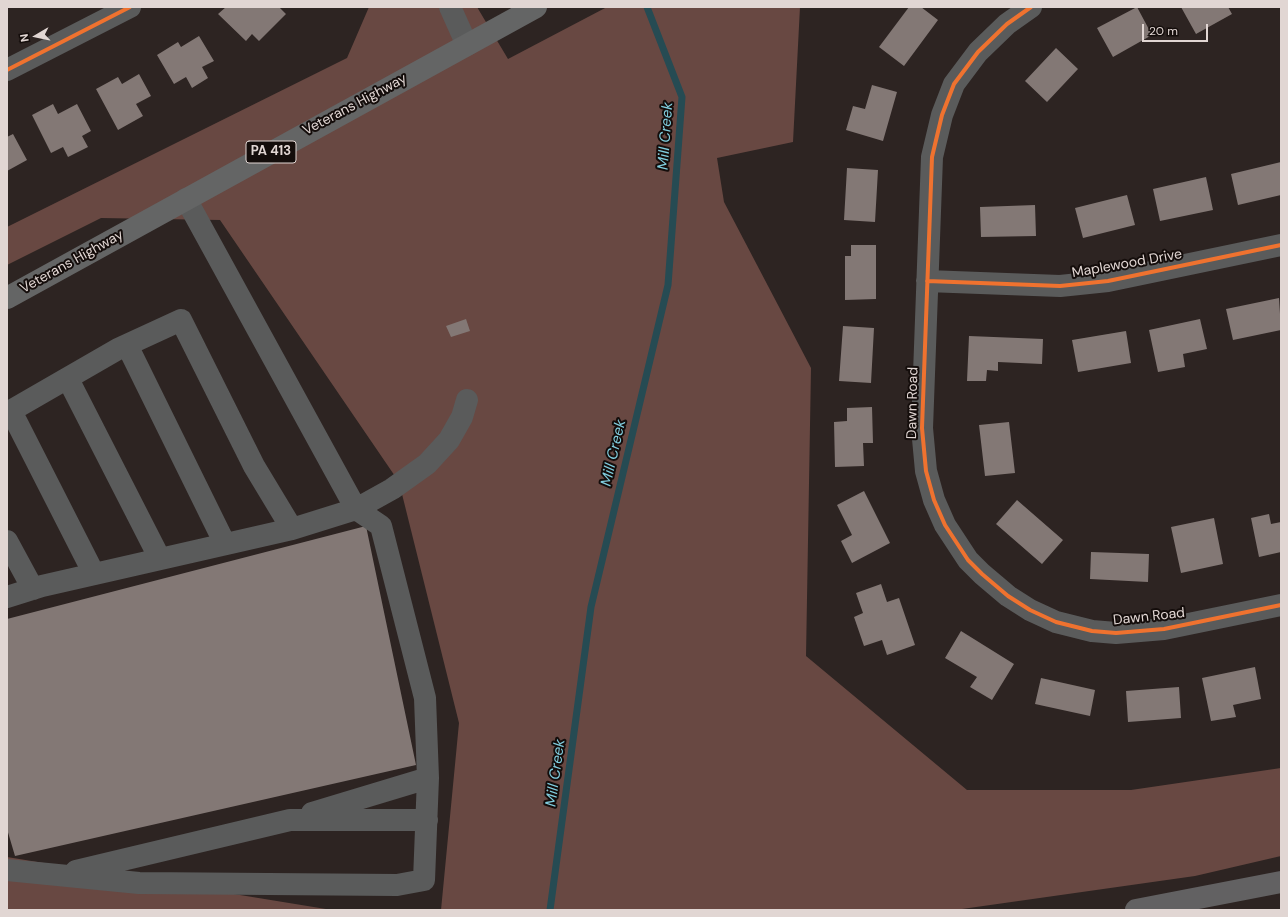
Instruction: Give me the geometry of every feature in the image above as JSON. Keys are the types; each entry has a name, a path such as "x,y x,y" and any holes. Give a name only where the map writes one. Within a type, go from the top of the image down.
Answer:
{"highway":[{"path":"1136,910 1281,882"}],"main road":[{"name":"Veterans Highway","path":"7,298 536,7"}],"street":[{"path":"7,70 130,7"},
{"path":"450,7 467,45"},
{"name":"Dawn Road","path":"1031,7 1007,24 978,52 954,84 942,115 932,157 922,428 926,471 934,500 945,525 968,560 1008,596 1030,610 1056,622 1092,631 1116,633 1164,629 1281,605"},
{"path":"7,870 61,874 139,883 397,885 424,880 428,778 425,698 381,526 356,509 186,199"},
{"name":"Maplewood Drive","path":"927,281 1067,286 1108,281 1281,245"},
{"path":"94,574 9,412 127,345 180,320 254,466 292,529"},
{"path":"127,345 225,544"},
{"path":"68,379 160,559"},
{"path":"7,597 32,589 94,574 292,529 356,509 392,489 427,464 449,440 462,417 467,400"},
{"path":"7,541 32,589"},
{"path":"61,874 290,820 428,778"},
{"path":"290,820 427,820"}],"shaded area":[{"path":"369,7 477,7 508,59 607,7 800,7 793,142 717,158 724,202 811,368 806,656 967,790 1131,790 1281,768 1281,856 1195,876 955,910 441,910 459,723 399,482 220,220 101,218 7,265 7,227 347,58"},
{"path":"7,857 332,910 7,910"}],"building":[{"path":"226,7 279,7 286,14 259,41 252,34 246,41 218,14"},
{"path":"909,7 921,7 938,20 904,66 879,47"},
{"path":"1137,7 1152,35 1113,57 1097,28"},
{"path":"1181,7 1228,7 1232,14 1196,34"},
{"path":"199,36 214,61 202,67 208,78 192,88 186,77 174,84 157,55 178,42 181,47"},
{"path":"1056,48 1078,69 1047,102 1025,81"},
{"path":"139,74 151,96 136,104 143,116 118,130 96,89 118,77 122,84"},
{"path":"872,85 897,92 883,141 846,130 853,106 865,109"},
{"path":"53,104 58,114 77,104 91,131 82,136 88,147 68,157 63,147 51,153 32,115"},
{"path":"13,134 27,160 7,171 7,137"},
{"path":"1281,162 1281,195 1238,205 1231,174"},
{"path":"847,168 878,170 875,222 844,220"},
{"path":"1206,177 1213,210 1160,221 1153,189"},
{"path":"1127,195 1135,225 1083,238 1075,208"},
{"path":"1035,205 1036,236 981,237 980,207"},
{"path":"851,245 876,245 876,299 845,300 845,256 851,256"},
{"path":"1279,298 1281,330 1233,340 1226,309"},
{"path":"466,319 470,331 451,337 446,326"},
{"path":"1200,319 1207,349 1183,354 1185,367 1158,372 1149,330"},
{"path":"843,326 874,328 871,383 839,381"},
{"path":"1126,331 1131,363 1078,372 1072,340"},
{"path":"969,336 1043,339 1042,364 998,362 998,371 987,370 986,381 967,381"},
{"path":"872,407 873,443 863,443 864,466 835,467 834,422 847,421 847,408"},
{"path":"1009,422 1015,473 985,476 979,425"},
{"path":"864,491 890,543 852,563 841,541 852,535 837,505"},
{"path":"1017,500 1063,540 1042,564 996,524"},
{"path":"1269,514 1271,524 1281,522 1281,552 1259,557 1251,518"},
{"path":"1214,518 1223,564 1181,573 1171,527"},
{"path":"366,526 416,765 15,856 7,829 7,619"},
{"path":"1091,552 1149,554 1148,582 1090,579"},
{"path":"881,584 887,602 899,598 915,645 887,655 882,640 864,646 854,617 863,613 856,593"},
{"path":"961,631 1014,664 992,700 970,687 977,677 945,658"},
{"path":"1255,667 1261,699 1233,705 1236,717 1211,721 1202,678"},
{"path":"1041,678 1095,690 1090,716 1035,704"},
{"path":"1179,687 1181,718 1128,722 1126,691"}],"waterway":[{"name":"Mill Creek","path":"550,910 591,607 668,285 682,97 647,7"}],"cycle path":[{"path":"7,70 130,7"},
{"path":"1031,7 1007,24 978,52 954,84 942,115 932,157 922,428 926,471 934,500 945,525 968,560 1008,596 1030,610 1056,622 1092,631 1116,633 1164,629 1281,605"},
{"path":"927,281 1060,286 1108,281 1281,245"}]}
